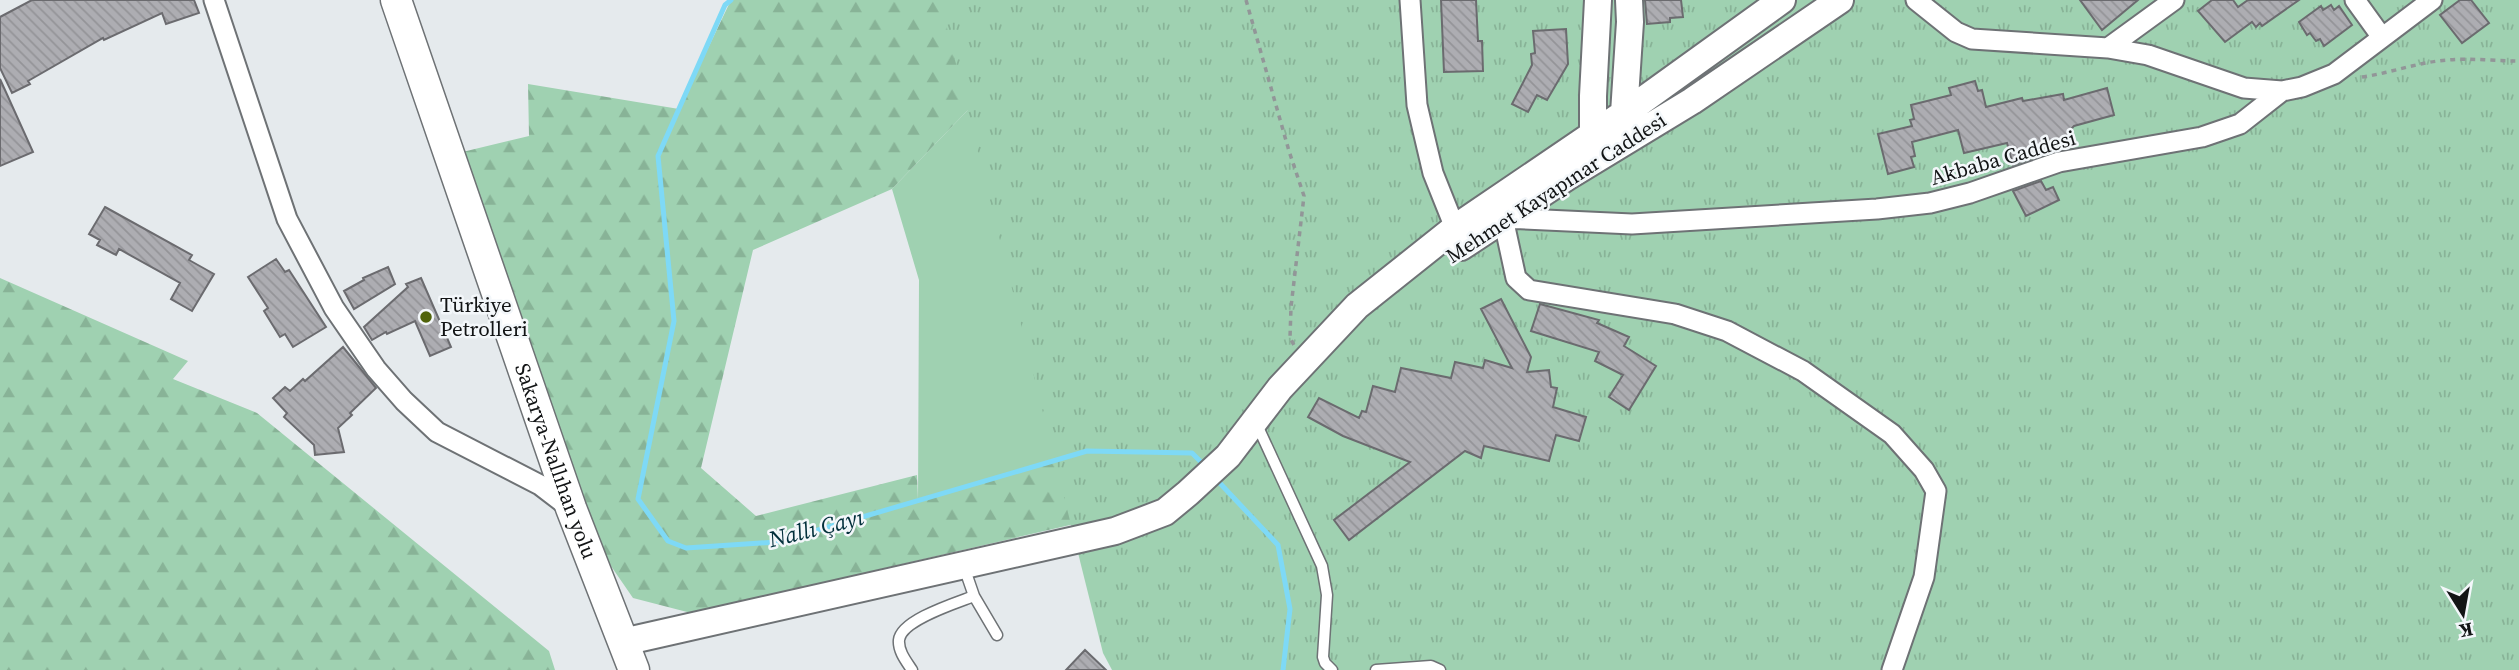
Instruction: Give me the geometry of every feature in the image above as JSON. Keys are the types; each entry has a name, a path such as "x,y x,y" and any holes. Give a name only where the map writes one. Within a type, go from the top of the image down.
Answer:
{"main road":[{"name":"Sakarya-Nallıhan yolu","path":"396,0 571,508 633,670"},
{"path":"623,642 1115,531 1165,512 1228,456 1280,388 1357,306 1455,228 1593,148 1598,0"},
{"path":"1629,0 1624,113 1629,140"},
{"name":"Mehmet Kayapınar Caddesi","path":"1228,456 1383,307 1593,148 1624,113 1782,0"},
{"name":"Mehmet Kayapınar Caddesi","path":"1593,148 1629,140 1692,101 1840,0"}],"street":[{"path":"214,0 287,219 334,308 376,369 404,401 437,432 540,485 571,508"},
{"path":"1410,0 1417,105 1433,173 1455,228"},
{"path":"1916,0 1956,32 1972,39 2108,48 2148,55 2244,88 2282,91"},
{"path":"2108,48 2174,0"},
{"path":"2355,0 2382,36"},
{"name":"Akbaba Caddesi","path":"1503,218 1632,224 1877,209 1930,203 1970,193 2059,162 2202,137 2240,124 2282,91 2302,87 2334,74 2432,0"},
{"path":"1503,218 1516,278 1529,290 1675,314 1727,331 1803,371 1892,434 1924,470 1936,491 1924,577 1892,670"}],"lane":[{"path":"1258,427 1322,566 1327,595 1323,657 1332,670"},
{"path":"964,565 974,596 997,635"},
{"path":"912,670 900,648 903,629 914,621 974,596"},
{"path":"1376,670 1431,666 1440,670"}],"path":[{"path":"1246,0 1304,196 1296,254 1290,338 1305,362"},
{"path":"2334,74 2349,78 2382,74 2414,64 2450,59 2519,61"}],"green space":[{"path":"731,0 1030,0 990,87 892,189 753,250 701,468 756,516 917,475 918,500 1087,451 1148,507 691,613 633,598 571,508 450,155 529,136 528,84 679,109"},
{"path":"940,0 2519,0 2519,670 1112,670 1103,653"},
{"path":"990,87 1087,451 918,501 919,280 892,189"},
{"path":"0,278 188,361 173,379 257,413 549,651 555,670 0,670"}],"building":[{"path":"32,0 194,0 199,13 166,24 162,13 104,40 103,38 12,93 0,68 0,17"},
{"path":"1441,0 1476,0 1483,71 1444,72"},
{"path":"1645,0 1681,0 1683,17 1670,18 1670,22 1647,24"},
{"path":"2080,0 2138,0 2102,30"},
{"path":"2212,0 2233,0 2238,7 2248,0 2299,0 2262,26 2260,23 2256,27 2252,22 2225,42 2198,11"},
{"path":"2460,0 2471,0 2489,23 2462,43 2440,15"},
{"path":"2331,5 2334,10 2339,6 2352,25 2324,46 2320,39 2316,41 2310,33 2307,35 2299,22 2321,6 2323,10"},
{"path":"1566,29 1568,64 1547,100 1537,95 1528,112 1512,104 1532,65 1531,54 1535,53 1533,31"},
{"path":"0,79 33,152 0,166"},
{"path":"1975,81 1978,91 1982,90 1986,107 2022,98 2023,101 2063,94 2064,100 2107,88 2114,115 2074,126 2072,128 2075,145 2031,155 2032,158 2013,165 2007,143 1964,153 1958,130 1912,142 1915,156 1911,157 1914,167 1888,174 1878,134 1912,126 1910,120 1914,119 1911,105 1951,95 1949,88"},
{"path":"2041,181 2046,190 2053,187 2059,200 2026,216 2013,191"},
{"path":"105,207 192,255 189,260 214,274 192,311 171,299 180,283 119,249 116,255 97,245 100,240 89,234"},
{"path":"276,259 285,272 289,270 326,327 293,347 285,334 280,337 264,311 268,308 248,277"},
{"path":"388,267 395,284 354,309 344,291 364,280 363,278"},
{"path":"421,278 451,347 430,356 415,321 372,340 364,327 408,287 406,284"},
{"path":"1501,299 1531,357 1527,372 1549,370 1551,387 1557,388 1553,407 1586,417 1579,441 1556,435 1549,461 1484,446 1481,458 1465,451 1349,540 1334,520 1410,462 1343,436 1308,417 1319,398 1359,418 1362,411 1366,412 1373,386 1395,392 1401,368 1451,378 1455,362 1483,368 1485,360 1512,368 1481,309"},
{"path":"1540,304 1599,320 1597,323 1629,337 1624,346 1656,366 1629,410 1609,397 1623,375 1595,361 1599,352 1531,331"},
{"path":"343,347 376,388 338,428 344,452 315,455 314,445 284,417 287,413 273,398 285,387 290,391 303,379 305,381"},
{"path":"1085,650 1106,670 1066,670"}],"waterway":[{"name":"Nallı Çayı","path":"731,0 725,5 658,156 674,321 638,499 668,541 686,548 777,542 1087,451 1192,453 1205,466"},
{"name":"Nallı Çayı","path":"1216,479 1278,545 1290,609 1283,670"}],"place":[{"name":"Türkiye Petrolleri","path":"426,317"}]}
